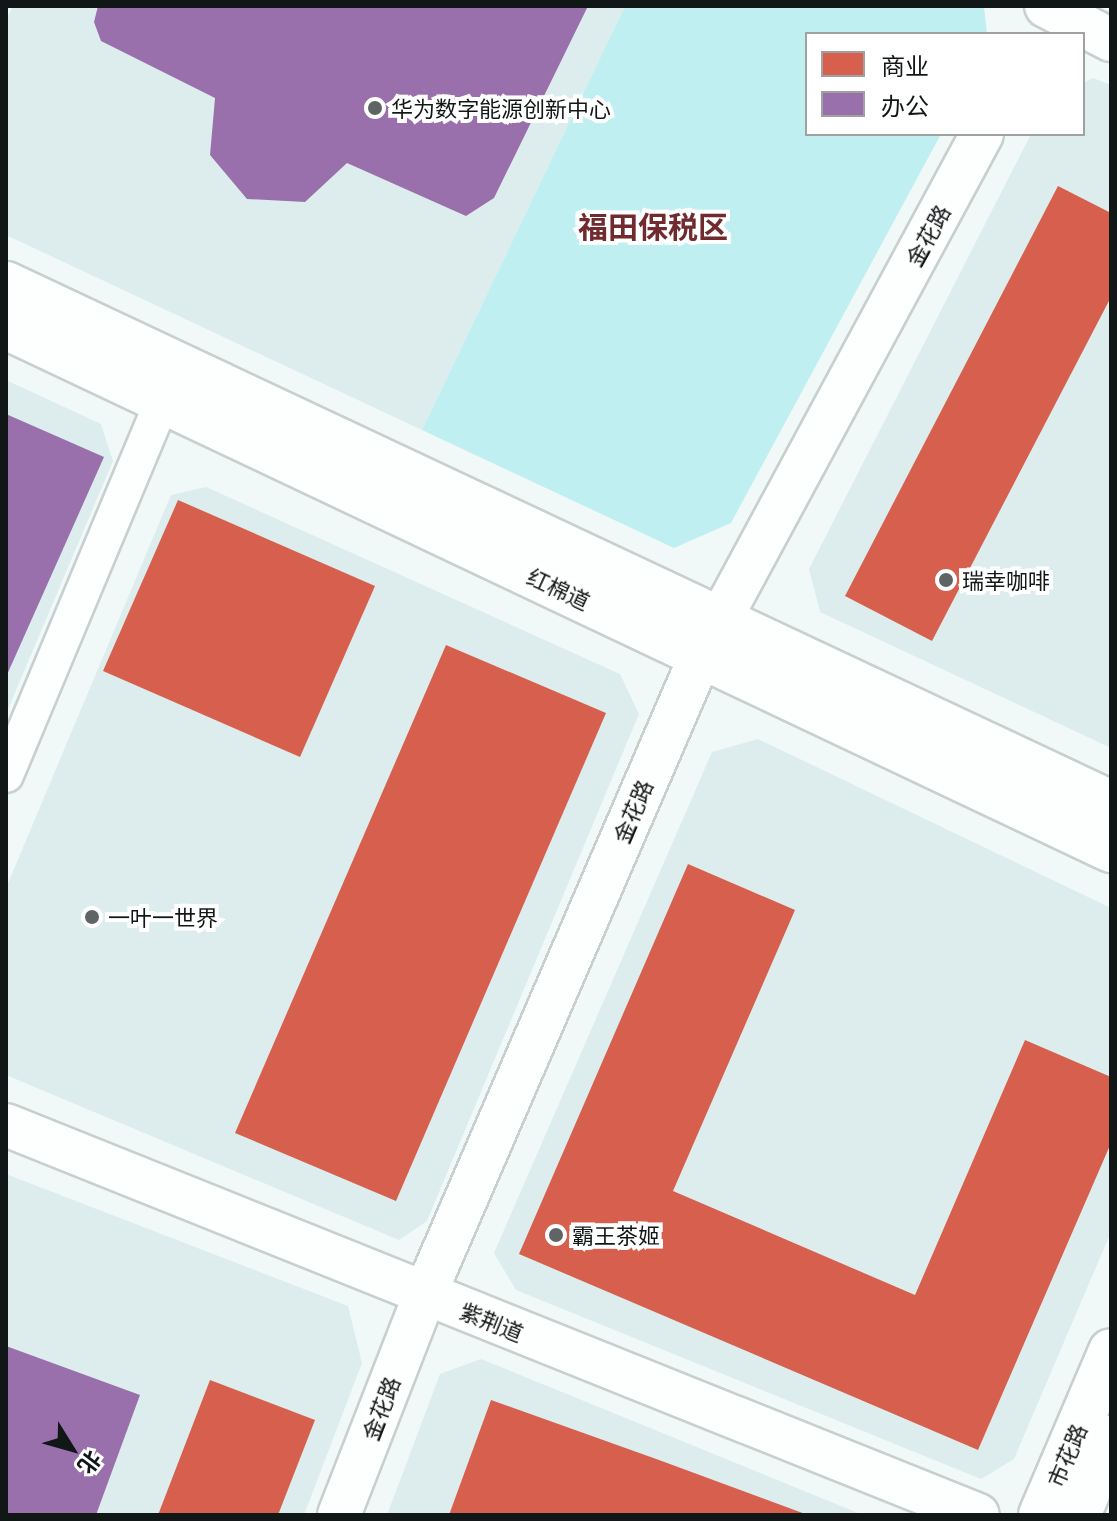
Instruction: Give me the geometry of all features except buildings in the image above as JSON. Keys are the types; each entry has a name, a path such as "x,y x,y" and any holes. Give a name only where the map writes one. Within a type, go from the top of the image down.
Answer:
{"main road":[{"name":"红棉道","path":"6,284 170,383 709,638 1111,850"},
{"name":"红棉道","path":"6,327 170,383"},
{"name":"红棉道","path":"709,638 1111,803"},
{"name":"市花路","path":"1041,1515 1111,1351"},
{"name":"市花路","path":"1078,1515 1111,1438"}],"street":[{"path":"1046,14 1111,40"},
{"name":"金花路","path":"339,1515 425,1294 709,638 981,136"},
{"path":"6,775 170,383"},
{"name":"紫荆道","path":"6,1125 978,1515"}],"shaded area":[{"path":"13,6 625,6 422,430 6,235 6,20"},
{"path":"625,6 984,7 987,32 805,32 805,136 940,136 731,523 674,548 422,430"},
{"path":"1093,78 1111,85 1111,748 820,612 809,569 1030,136 1085,136 1085,82"},
{"path":"6,380 101,424 113,461 6,714"},
{"path":"206,487 620,674 639,714 427,1221 399,1240 6,1075 6,888 171,495"},
{"path":"758,739 1111,908 1111,1232 1014,1459 981,1479 516,1290 494,1253 712,752"},
{"path":"6,1174 348,1306 362,1363 304,1515 6,1515"},
{"path":"481,1359 863,1515 387,1515 440,1374"}],"place":[{"name":"华为数字能源创新中心","path":"375,108"},
{"name":"瑞幸咖啡","path":"946,580"},
{"name":"一叶一世界","path":"92,917"},
{"name":"霸王茶姬","path":"556,1235"}],"district":[{"name":"福田保税区","path":"653,225"}]}
